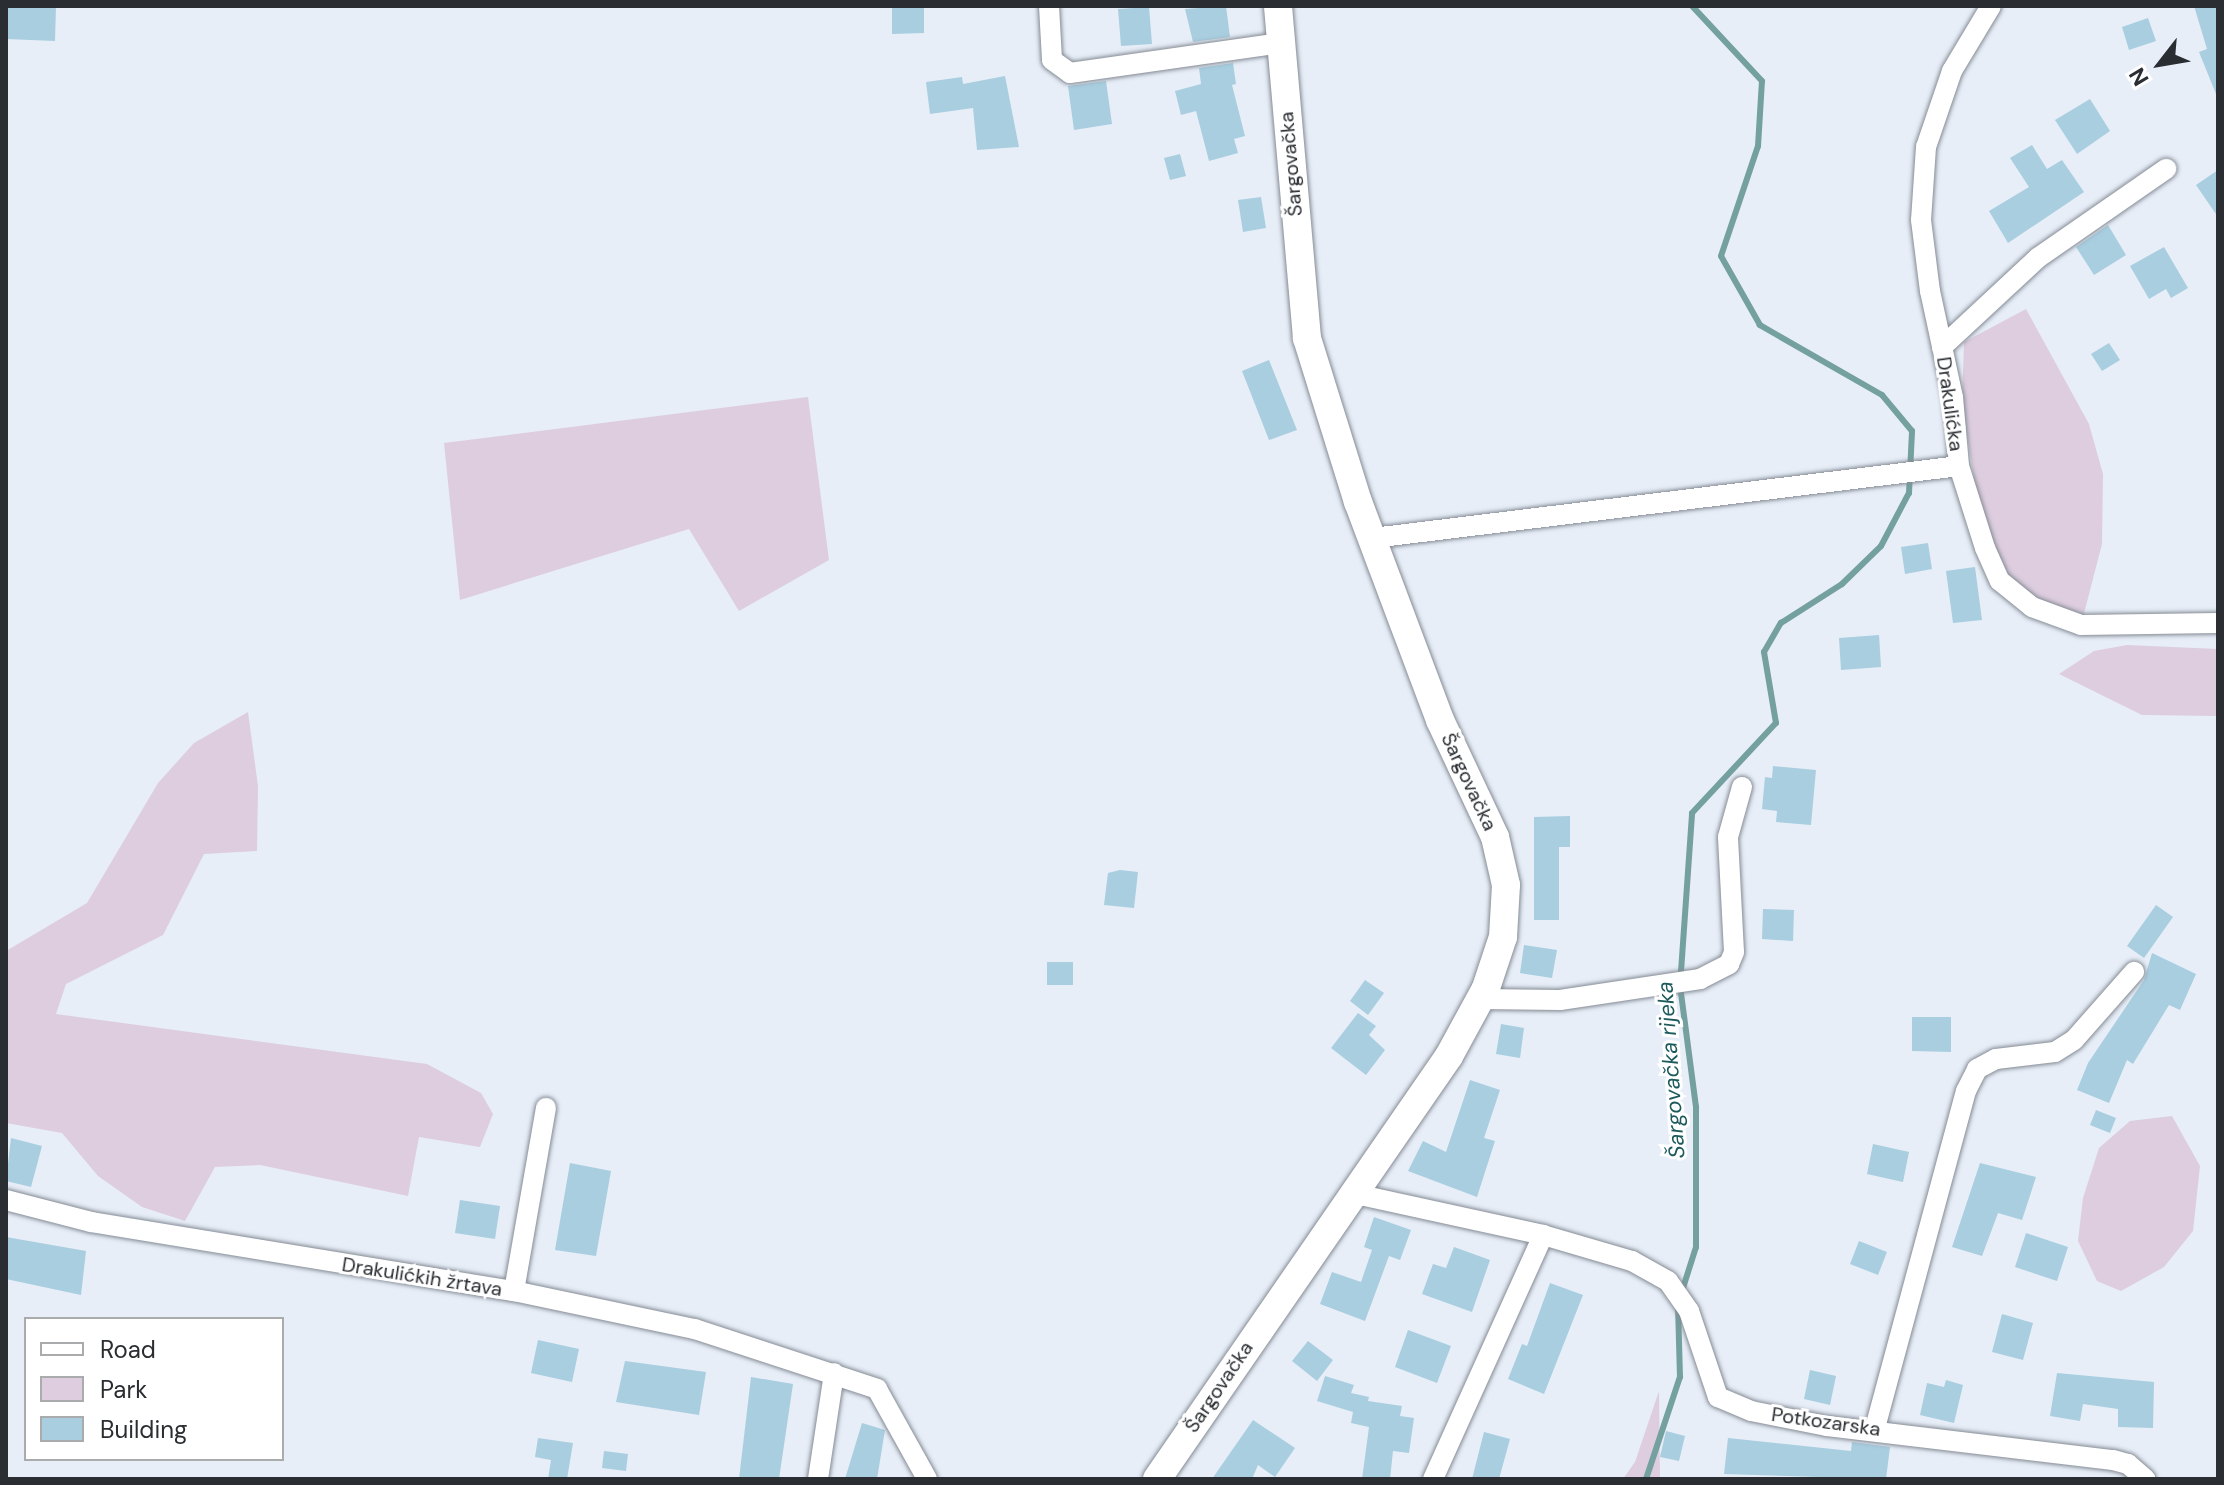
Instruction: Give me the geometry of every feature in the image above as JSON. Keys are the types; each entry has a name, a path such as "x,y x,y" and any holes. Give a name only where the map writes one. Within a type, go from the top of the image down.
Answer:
{"street":[{"path":"1049,6 1052,60 1070,73 1281,43"},
{"name":"Šargovačka","path":"1157,1479 1351,1193 1449,1056 1480,999 1503,937 1506,885 1495,837 1440,720 1373,538 1307,338 1278,6"},
{"name":"Drakulićka","path":"1991,6 1952,71 1926,147 1921,220 1959,466 2000,581 2032,607 2081,625 2218,623"},
{"path":"1942,347 2039,257 2166,169"},
{"path":"1373,538 1894,477 1959,466"},
{"path":"1480,999 1560,1000 1700,979 1729,964 1734,952 1728,837 1742,787"},
{"path":"1875,1428 1966,1091 1977,1069 1996,1059 2055,1052 2074,1040 2134,972"},
{"path":"514,1291 546,1108"},
{"name":"Potkozarska","path":"1351,1193 1543,1235 1632,1261 1668,1281 1689,1311 1718,1397 1751,1411 1827,1426 1875,1428 2113,1460 2128,1464 2145,1479"},
{"name":"Drakulićkih žrtava","path":"6,1200 248,1250 514,1291 695,1329 877,1389 927,1479"},
{"path":"1433,1479 1543,1235"},
{"path":"818,1479 834,1373"}],"green space":[{"path":"2026,309 2089,424 2103,474 2102,544 2081,625 2032,607 1985,548 1962,402 1964,342"},
{"path":"808,397 829,560 739,611 689,529 460,600 444,443"},
{"path":"2127,645 2218,649 2218,716 2142,715 2059,674 2094,651"},
{"path":"248,712 258,786 257,851 204,854 163,935 66,984 56,1014 427,1064 481,1093 493,1114 480,1147 419,1137 408,1196 260,1165 215,1167 185,1221 142,1207 98,1176 62,1133 6,1123 6,951 87,903 158,783 194,743"},
{"path":"2172,1116 2200,1166 2193,1231 2164,1267 2121,1291 2097,1281 2078,1241 2083,1198 2099,1148 2130,1121"},
{"path":"1659,1391 1660,1479 1623,1479 1635,1462"}],"building":[{"path":"6,6 56,6 55,41 6,39"},
{"path":"892,6 924,6 924,33 892,34"},
{"path":"1226,6 1230,37 1193,42 1185,9"},
{"path":"2194,6 2218,6 2218,99 2199,52 2207,49"},
{"path":"1149,7 1152,44 1121,46 1118,9"},
{"path":"2148,18 2156,41 2129,50 2122,27"},
{"path":"1233,63 1236,84 1232,85 1245,136 1234,139 1238,153 1209,161 1196,111 1181,115 1175,91 1201,84 1199,68"},
{"path":"1005,76 1019,147 977,150 973,108 930,114 926,82 962,77 963,84"},
{"path":"1106,81 1112,124 1074,130 1068,86"},
{"path":"2090,99 2110,131 2077,154 2055,120"},
{"path":"2032,145 2047,169 2062,160 2084,192 2008,243 1989,211 2029,187 2010,158"},
{"path":"1180,154 1186,176 1170,180 1164,158"},
{"path":"2218,170 2218,217 2196,185"},
{"path":"1261,197 1266,228 1243,232 1238,200"},
{"path":"2108,225 2126,255 2094,275 2076,247"},
{"path":"2164,247 2188,288 2171,298 2166,289 2149,299 2130,266"},
{"path":"2109,343 2120,360 2102,371 2091,354"},
{"path":"1269,360 1297,430 1269,440 1242,371"},
{"path":"1928,543 1932,569 1905,574 1901,547"},
{"path":"1975,567 1982,620 1953,623 1946,571"},
{"path":"1879,635 1881,667 1841,670 1839,638"},
{"path":"1773,766 1816,770 1811,825 1776,822 1777,811 1762,809 1765,777 1772,778"},
{"path":"1570,816 1570,847 1559,847 1559,920 1534,920 1534,817"},
{"path":"1120,870 1138,872 1134,908 1104,905 1108,873"},
{"path":"2156,905 2173,917 2144,958 2127,946"},
{"path":"1763,909 1794,910 1793,941 1762,939"},
{"path":"1524,945 1557,950 1552,978 1520,973"},
{"path":"2152,953 2196,974 2180,1010 2169,1005 2133,1064 2127,1060 2109,1103 2077,1090 2088,1063 2144,980"},
{"path":"1047,962 1073,962 1073,985 1047,985"},
{"path":"1365,980 1384,993 1368,1015 1350,1001"},
{"path":"1358,1013 1376,1026 1369,1035 1385,1050 1366,1075 1331,1048"},
{"path":"1912,1017 1951,1017 1951,1052 1912,1051"},
{"path":"1501,1024 1524,1028 1520,1058 1496,1054"},
{"path":"1470,1080 1500,1090 1484,1138 1495,1141 1477,1197 1408,1171 1423,1141 1446,1152"},
{"path":"2096,1110 2116,1118 2110,1133 2090,1125"},
{"path":"11,1138 42,1146 31,1187 6,1181"},
{"path":"1873,1144 1909,1152 1903,1182 1867,1174"},
{"path":"570,1163 611,1171 596,1256 555,1250"},
{"path":"1980,1163 2036,1177 2022,1220 1998,1213 1982,1256 1952,1247"},
{"path":"460,1200 500,1206 495,1239 455,1233"},
{"path":"1374,1217 1411,1230 1400,1260 1389,1256 1365,1321 1320,1304 1332,1272 1361,1282 1372,1250 1364,1247"},
{"path":"2026,1233 2068,1247 2057,1281 2015,1267"},
{"path":"6,1237 86,1251 81,1295 6,1279"},
{"path":"1859,1241 1887,1252 1878,1275 1850,1264"},
{"path":"1454,1247 1490,1260 1472,1312 1422,1294 1433,1264 1446,1268"},
{"path":"1550,1283 1583,1295 1544,1394 1508,1379 1522,1344 1527,1346"},
{"path":"2002,1314 2033,1323 2023,1360 1992,1352"},
{"path":"1408,1330 1451,1346 1437,1383 1395,1367"},
{"path":"538,1340 579,1349 572,1382 531,1373"},
{"path":"1308,1341 1333,1360 1317,1381 1292,1361"},
{"path":"625,1361 706,1372 699,1415 616,1402"},
{"path":"1810,1370 1836,1376 1830,1405 1804,1399"},
{"path":"2057,1373 2154,1382 2153,1428 2118,1427 2118,1409 2083,1404 2080,1421 2050,1416"},
{"path":"1325,1376 1354,1385 1351,1393 1369,1397 1368,1401 1402,1406 1400,1416 1414,1418 1409,1453 1393,1451 1390,1479 1362,1479 1369,1427 1351,1423 1353,1412 1317,1401"},
{"path":"751,1377 793,1384 779,1479 739,1479"},
{"path":"1946,1380 1963,1385 1954,1423 1920,1415 1927,1383 1944,1387"},
{"path":"1253,1420 1295,1448 1275,1477 1258,1465 1252,1479 1212,1479"},
{"path":"862,1423 885,1430 877,1479 845,1479"},
{"path":"1666,1431 1685,1436 1679,1461 1660,1457"},
{"path":"1484,1432 1510,1439 1499,1479 1472,1479"},
{"path":"538,1438 573,1443 567,1479 548,1479 551,1460 535,1457"},
{"path":"1728,1438 1851,1451 1852,1442 1890,1447 1886,1479 1724,1474"},
{"path":"604,1451 628,1454 626,1471 602,1468"}],"waterway":[{"name":"Šargovačka rijeka","path":"1682,1291 1696,1247 1696,1107 1680,986 1692,813 1776,723 1764,652 1781,623 1842,584 1881,546 1909,493 1912,431 1882,395 1760,325 1721,256 1758,146 1762,81 1692,6"},
{"name":"Šargovačka rijeka","path":"1646,1479 1680,1377 1678,1305"}]}
